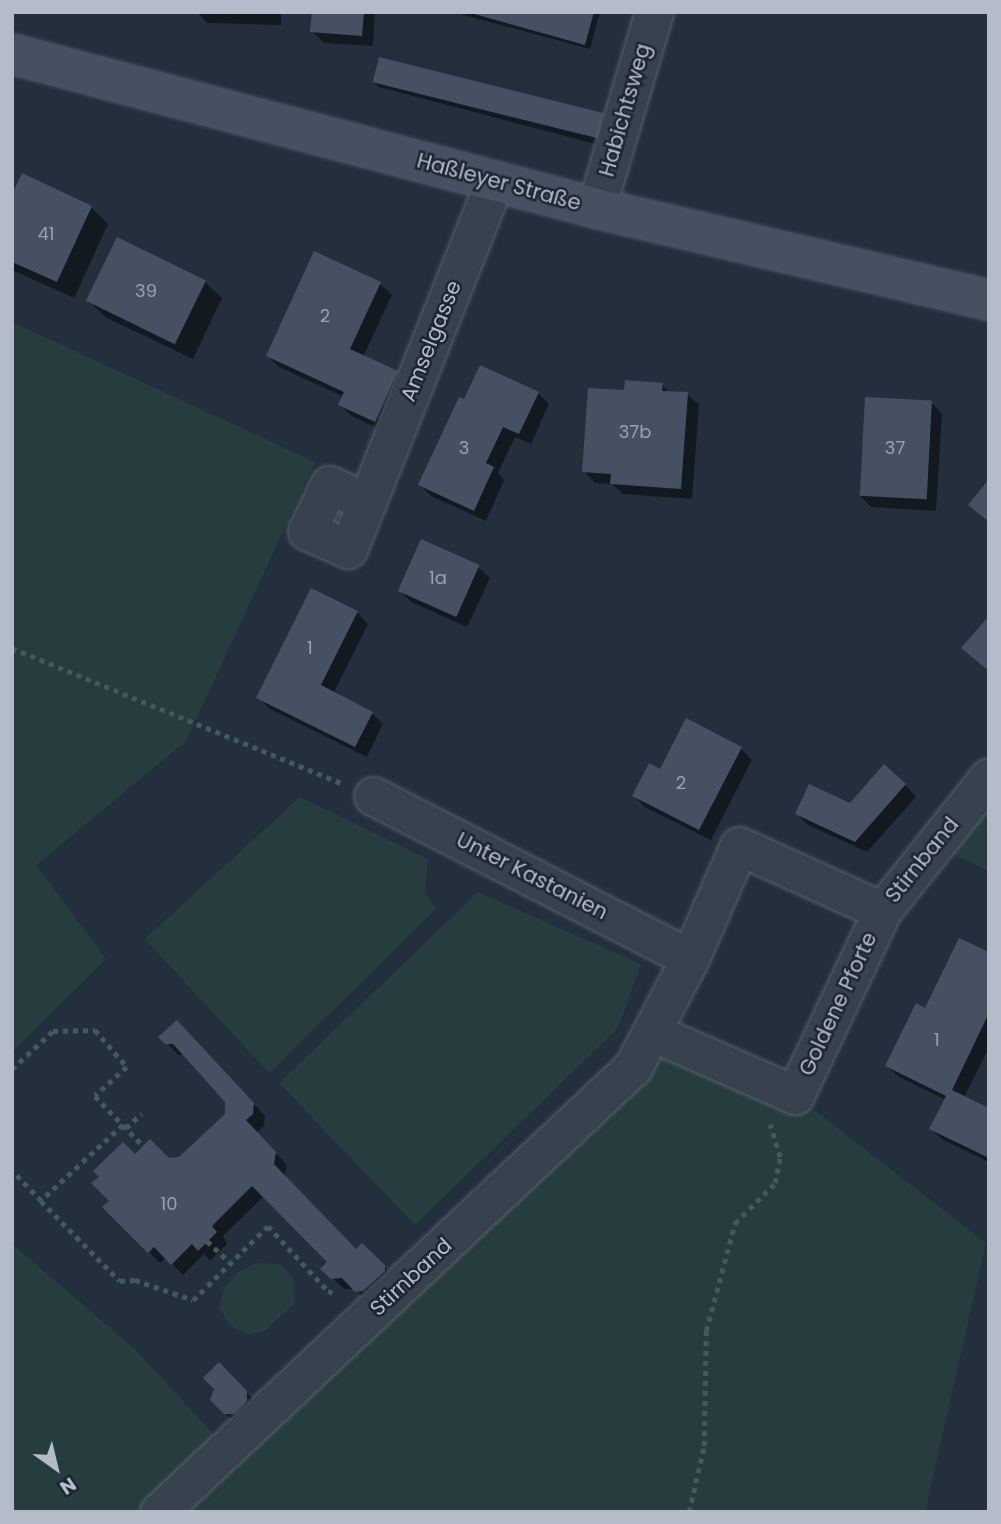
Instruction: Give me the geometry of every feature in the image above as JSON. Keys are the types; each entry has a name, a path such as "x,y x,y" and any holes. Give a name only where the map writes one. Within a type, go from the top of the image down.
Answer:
{"main road":[{"name":"Haßleyer Straße","path":"12,54 596,208 989,299"}],"street":[{"name":"Habichtsweg","path":"596,208 653,12"},
{"name":"Amselgasse","path":"367,502 495,181"},
{"name":"Stirnband","path":"882,911 989,777"},
{"name":"Unter Kastanien","path":"373,796 690,958"},
{"name":"Goldene Pforte","path":"739,846 882,911 795,1095 654,1034 739,846"},
{"name":"Stirnband","path":"159,1512 633,1067 654,1034"}],"path":[{"path":"12,648 373,796"},
{"path":"13,1065 53,1031 95,1030 127,1067 95,1096 143,1146"},
{"path":"689,1512 704,1446 706,1331 735,1223 775,1183 780,1157 767,1111 795,1095"},
{"path":"41,1201 141,1114"},
{"path":"12,1171 120,1281 135,1280 192,1300 268,1226 328,1291 342,1296 364,1321"},
{"path":"207,1241 231,1263"}],"green space":[{"path":"12,322 315,462 186,741 36,865 106,959 12,1052"},
{"path":"989,778 989,871 931,844"},
{"path":"300,797 428,859 425,894 437,908 269,1073 145,939"},
{"path":"478,892 641,964 618,1028 415,1225 279,1083"},
{"path":"651,1043 810,1107 986,1243 925,1512 12,1512 12,1244 136,1350 215,1436"},
{"path":"255,1263 280,1264 293,1278 295,1303 266,1330 248,1335 229,1325 219,1307 224,1288 238,1272"}],"building":[{"path":"312,12 364,12 362,36 310,32"},
{"path":"467,12 594,12 585,45"},
{"path":"379,57 604,113 598,138 373,82"},
{"path":"22,173 92,206 57,282 12,262 12,194"},
{"path":"117,237 206,280 175,344 86,301"},
{"path":"314,251 381,282 350,349 398,371 375,422 338,405 344,392 266,356"},
{"path":"480,365 539,392 519,434 503,427 486,463 494,467 474,511 418,485 459,397 464,399"},
{"path":"625,380 663,383 662,391 688,392 681,489 610,484 611,474 582,472 588,388 624,390"},
{"path":"865,397 932,401 927,499 860,496"},
{"path":"989,479 989,522 968,505"},
{"path":"421,539 479,565 456,617 398,591"},
{"path":"311,588 358,611 321,685 373,712 355,747 256,698"},
{"path":"989,616 989,671 961,648"},
{"path":"686,718 742,747 699,830 632,796 649,763 660,769"},
{"path":"884,764 906,784 855,842 795,814 809,784 850,803"},
{"path":"959,938 989,952 989,1013 952,1090 989,1108 989,1158 929,1129 946,1096 885,1066 916,1003 925,1008"},
{"path":"177,1020 254,1103 253,1114 246,1120 276,1152 274,1164 356,1249 362,1243 385,1265 385,1271 363,1291 355,1292 342,1278 331,1279 320,1269 327,1262 252,1186 212,1226 217,1232 198,1251 192,1244 171,1265 154,1247 148,1253 102,1207 109,1201 91,1183 99,1177 93,1171 123,1142 135,1154 150,1139 169,1158 179,1157 225,1114 225,1102 173,1044 165,1044 158,1037"},
{"path":"219,1362 247,1391 247,1401 234,1414 224,1414 210,1400 214,1389 203,1378"}]}
